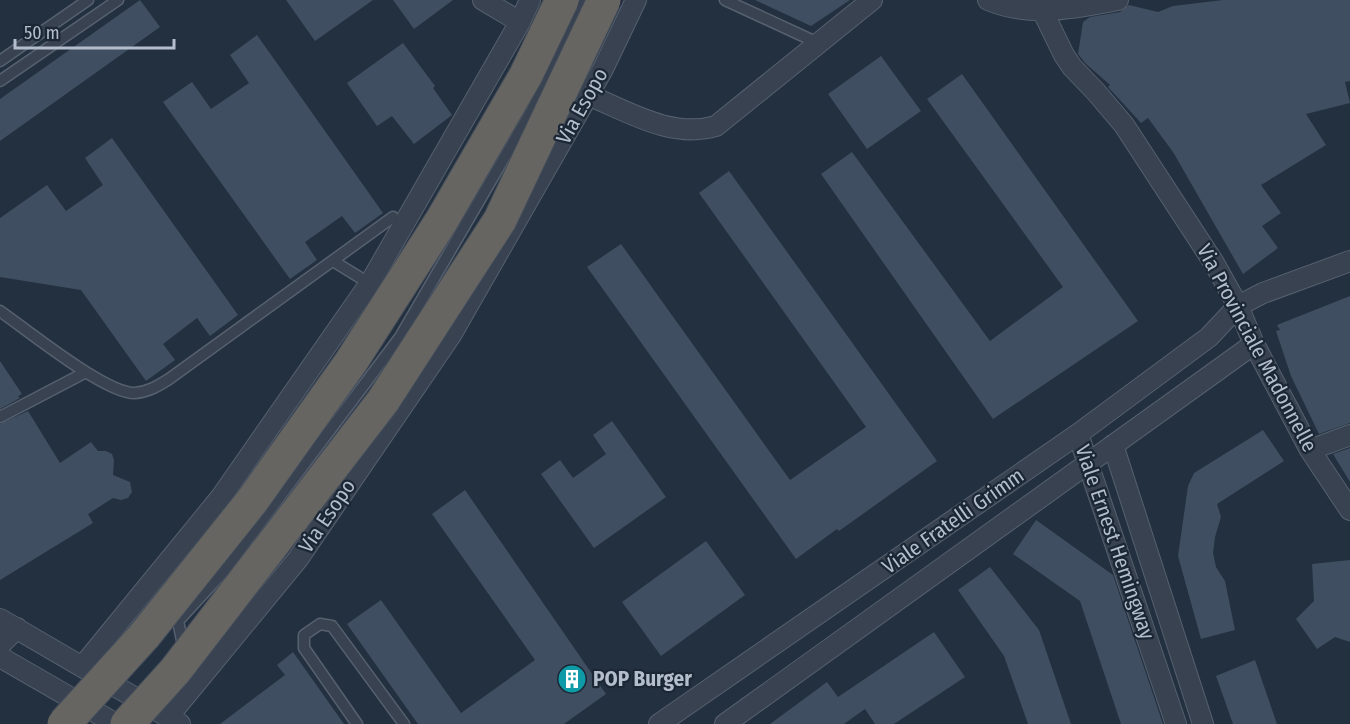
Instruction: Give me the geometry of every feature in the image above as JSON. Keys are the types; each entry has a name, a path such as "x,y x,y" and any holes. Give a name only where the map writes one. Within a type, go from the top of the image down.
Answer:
{"highway":[{"path":"64,724 144,636 252,501 351,362 442,220 526,75 562,0"},
{"path":"127,724 175,671 383,401 500,220 604,0"}],"street":[{"path":"483,0 520,22"},
{"path":"82,667 221,497 370,283 520,22 530,0"},
{"name":"Via Esopo","path":"174,720 191,689 297,559 451,334 603,69 636,0"},
{"path":"588,95 667,128 684,131 716,126 873,0"},
{"path":"988,0 1012,9 1042,10 1075,8 1118,0"},
{"name":"Via Provinciale Madonnelle","path":"1042,10 1064,56 1124,125 1214,262 1310,450 1350,510"},
{"name":"Viale Fratelli Grimm","path":"659,724 1078,434 1209,337 1238,306 1263,293 1350,261"},
{"name":"Viale Fratelli Grimm","path":"726,724 1254,344"},
{"name":"Viale Ernest Hemingway","path":"1078,434 1113,445 1203,724"},
{"name":"Viale Ernest Hemingway","path":"1078,434 1176,724"},
{"path":"1310,450 1350,435"},
{"path":"0,645 8,623 174,720"},
{"path":"0,657 116,724"}],"lane":[{"path":"0,61 88,0"},
{"path":"0,81 118,0"},
{"name":"Via Esopo","path":"178,621 224,571 400,337 532,110 585,0"},
{"path":"725,0 818,43"},
{"path":"0,311 86,372 118,390 134,393 150,390 169,379 393,217"},
{"path":"333,261 451,334"},
{"path":"0,417 86,372"},
{"path":"115,626 178,621 191,689"},
{"path":"357,724 304,648 304,635 320,624 332,626 404,724"}],"building":[{"path":"140,0 160,27 0,141 0,99"},
{"path":"286,0 373,0 315,41"},
{"path":"393,0 453,0 414,29"},
{"path":"755,0 850,0 811,26"},
{"path":"1223,0 1350,0 1350,81 1345,82 1350,103 1306,114 1326,145 1261,185 1281,213 1262,226 1278,248 1243,274 1173,152 1148,118 1141,123 1108,87 1110,85 1078,54 1083,22 1090,17 1120,12 1129,5 1158,12 1173,6"},
{"path":"257,35 383,213 355,233 342,216 305,242 317,260 290,279 163,102 192,82 211,109 249,83 230,55"},
{"path":"403,43 435,86 433,88 452,115 414,144 392,116 377,126 347,83"},
{"path":"881,56 921,111 867,149 828,94"},
{"path":"962,74 1138,321 993,419 821,174 852,152 990,341 1063,287 927,99"},
{"path":"112,138 238,315 210,336 197,318 163,344 175,360 146,381 81,290 0,277 0,218 47,185 66,211 103,185 85,158"},
{"path":"729,171 937,461 796,559 587,267 621,244 790,480 866,427 699,193"},
{"path":"1350,296 1350,423 1319,434 1291,376 1276,331 1280,330 1277,325"},
{"path":"0,361 22,394 18,396 20,398 0,409"},
{"path":"28,411 60,463 91,442 98,451 112,454 113,475 130,482 132,492 128,498 121,500 113,498 88,514 93,523 0,580 0,424"},
{"path":"612,421 666,497 594,548 541,474 560,460 573,478 606,454 593,435"},
{"path":"1263,430 1284,461 1217,504 1221,517 1213,553 1216,567 1225,581 1235,630 1201,639 1178,556 1188,486 1194,473"},
{"path":"1350,448 1350,482 1333,454"},
{"path":"465,490 606,694 564,724 418,724 347,624 381,600 461,713 535,660 432,514"},
{"path":"1036,520 1113,575 1163,724 1121,724 1080,601 1013,554"},
{"path":"706,541 745,595 661,656 622,602"},
{"path":"1350,560 1350,642 1335,637 1317,649 1296,619 1314,601 1312,564"},
{"path":"990,567 1039,630 1071,724 1028,724 1004,656 958,590"},
{"path":"934,632 965,677 894,724 875,724 865,709 844,724 770,724 827,682 838,697"},
{"path":"293,652 344,724 220,724 285,675 277,665"},
{"path":"1255,660 1277,724 1233,724 1216,676"}],"place":[{"name":"POP Burger","path":"572,679"}]}
